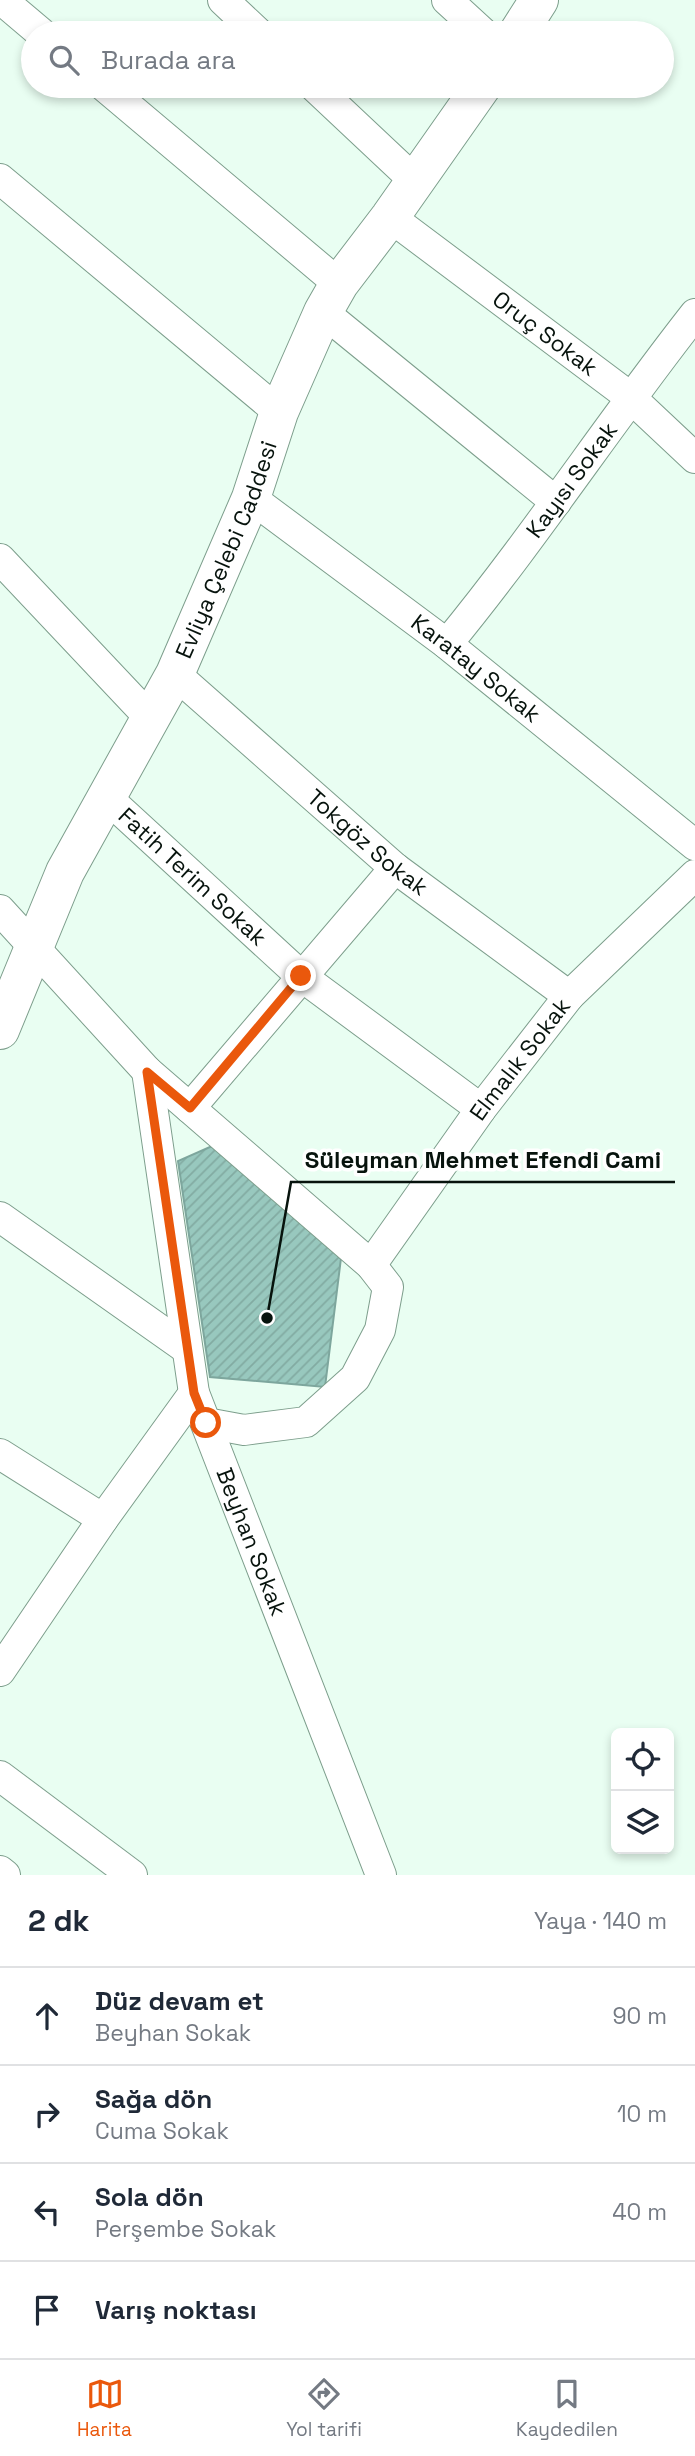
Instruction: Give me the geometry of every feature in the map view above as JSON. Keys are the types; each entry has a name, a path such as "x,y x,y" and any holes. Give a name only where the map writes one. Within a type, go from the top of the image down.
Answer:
{"street":[{"path":"2,0 27,21"},
{"path":"223,0 245,21"},
{"path":"447,0 471,21"},
{"path":"526,21 539,0"},
{"path":"117,98 331,298 556,502"},
{"path":"327,98 414,180"},
{"name":"Evliya Çelebi Caddesi","path":"0,1030 65,873 105,796 175,674 251,498 279,412 331,298 473,98"},
{"path":"0,179 279,412"},
{"name":"Oruç Sokak","path":"390,217 630,397 695,458"},
{"name":"Kayısı Sokak","path":"447,643 556,502 630,397 695,314"},
{"name":"Karatay Sokak","path":"251,498 447,643 695,845"},
{"path":"0,559 151,719"},
{"name":"Tokgöz Sokak","path":"175,674 395,868 569,996"},
{"name":"Fatih Terim Sokak","path":"105,796 301,976 481,1109"},
{"path":"190,1108 395,868"},
{"name":"Elmalık Sokak","path":"371,1265 481,1109 569,996 695,875"},
{"path":"0,910 147,1072 371,1265 388,1287 380,1330 355,1378 306,1422 244,1430 206,1423"},
{"name":"Beyhan Sokak","path":"147,1072 194,1393 382,1875"},
{"path":"0,1217 187,1349"},
{"path":"0,1671 103,1519 194,1393"},
{"path":"0,1454 103,1519"},
{"path":"0,1776 132,1875"},
{"path":"0,1871 5,1875"}],"building":[{"path":"219,1143 341,1258 325,1387 210,1377 178,1161"}],"place":[{"name":"Süleyman Mehmet Efendi Cami","path":"267,1318"}],"route":[{"path":"206,1423 194,1393 147,1072 190,1108 301,976"}]}
